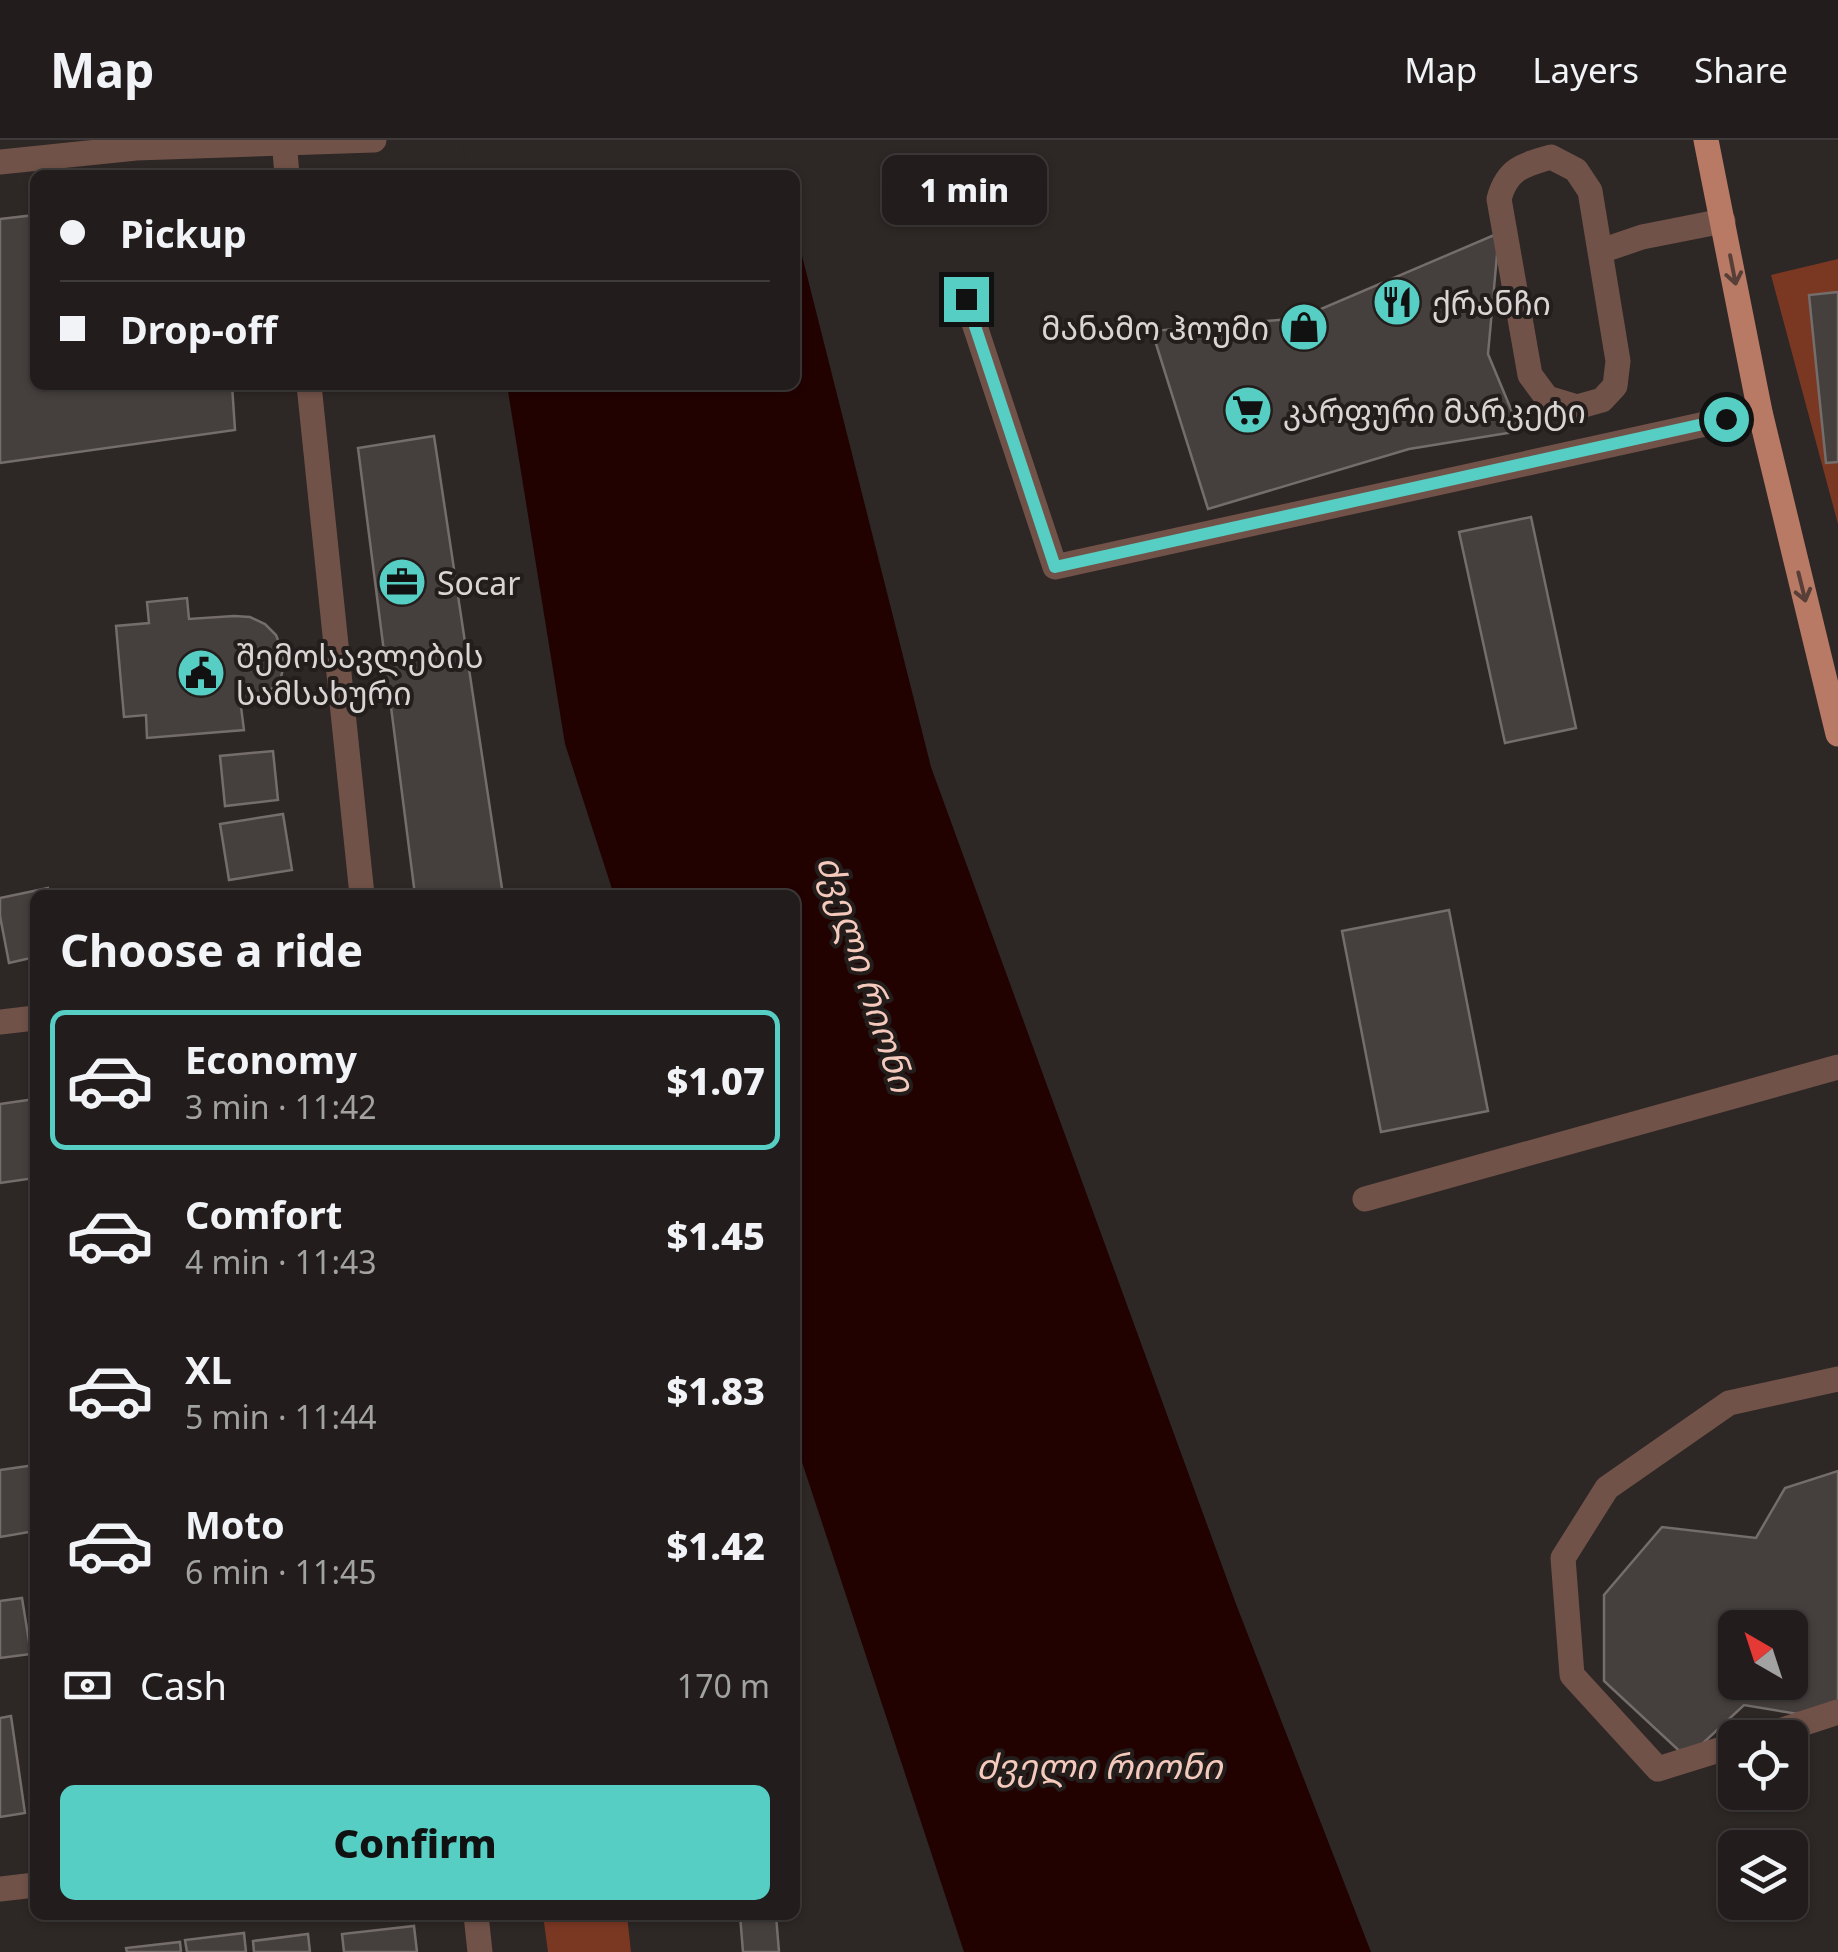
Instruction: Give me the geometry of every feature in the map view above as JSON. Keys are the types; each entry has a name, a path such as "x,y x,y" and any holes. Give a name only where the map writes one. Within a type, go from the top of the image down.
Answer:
{"main road":[{"path":"1706,140 1760,412 1838,734"}],"street":[{"path":"0,162 136,148 374,140"},
{"path":"284,142 287,170"},
{"path":"1552,158 1576,170 1590,191 1601,251 1618,361 1614,386 1602,400 1570,406 1547,398 1530,375 1498,200 1504,181 1524,165 1552,158"},
{"path":"1601,251 1642,237 1722,221"},
{"path":"966,299 1055,567 1760,412"},
{"path":"310,390 361,890"},
{"path":"0,1022 30,1019"},
{"path":"1365,1199 1838,1067"},
{"path":"1718,1750 1658,1769 1572,1675 1563,1558 1606,1488 1730,1403 1838,1379"},
{"path":"1808,1722 1838,1712"},
{"path":"0,1889 30,1886"},
{"path":"477,1920 480,1952"}],"shaded area":[{"path":"1838,259 1838,524 1771,275"},
{"path":"544,1920 628,1920 631,1952 548,1952"}],"water":[{"name":"ძველი რიონი","path":"800,248 931,767 1236,1604 1371,1952 964,1952 800,1456 800,890 612,890 565,744 508,390 800,390"}],"pier":[{"path":"462,140 780,140 785,165 747,170 467,170"}],"building":[{"path":"30,216 30,390 232,390 235,430 0,463 0,219"},
{"path":"1499,233 1488,354 1520,431 1409,449 1208,509 1152,331 1300,318"},
{"path":"1838,292 1838,462 1826,463 1809,295"},
{"path":"434,436 502,890 414,890 358,448"},
{"path":"1531,517 1576,728 1505,743 1459,532"},
{"name":"შემოსავლების სამსახური","path":"187,598 189,619 250,617 265,624 276,635 282,650 280,681 257,703 241,707 244,730 147,738 146,715 124,717 116,626 149,623 147,602"},
{"path":"273,751 278,800 225,806 220,756"},
{"path":"283,814 292,870 229,880 220,824"},
{"path":"30,892 30,958 9,963 0,898"},
{"path":"1449,910 1488,1111 1381,1132 1342,931"},
{"path":"30,1100 30,1179 0,1183 0,1104"},
{"path":"30,1466 30,1532 0,1537 0,1470"},
{"path":"1838,1471 1838,1703 1810,1716 1744,1705 1728,1720 1718,1720 1718,1729 1687,1758 1604,1681 1604,1595 1662,1527 1756,1538 1785,1488"},
{"path":"22,1598 30,1654 0,1658 0,1601"},
{"path":"11,1716 25,1813 0,1817 0,1718"},
{"path":"740,1920 776,1920 779,1952 743,1952"},
{"path":"414,1926 417,1952 344,1952 342,1934"},
{"path":"244,1933 246,1952 187,1952 185,1940"},
{"path":"308,1934 310,1952 254,1952 253,1941"},
{"path":"180,1942 181,1952 127,1952 126,1948"}],"place":[{"name":"ქრანჩი","path":"1397,302"},
{"name":"მანამო ჰოუმი","path":"1304,327"},
{"name":"კარფური მარკეტი","path":"1248,410"},
{"name":"Socar","path":"402,582"},
{"name":"შემოსავლების სამსახური","path":"201,673"}],"route":[{"path":"966,299 1055,567 1726,419"}]}
